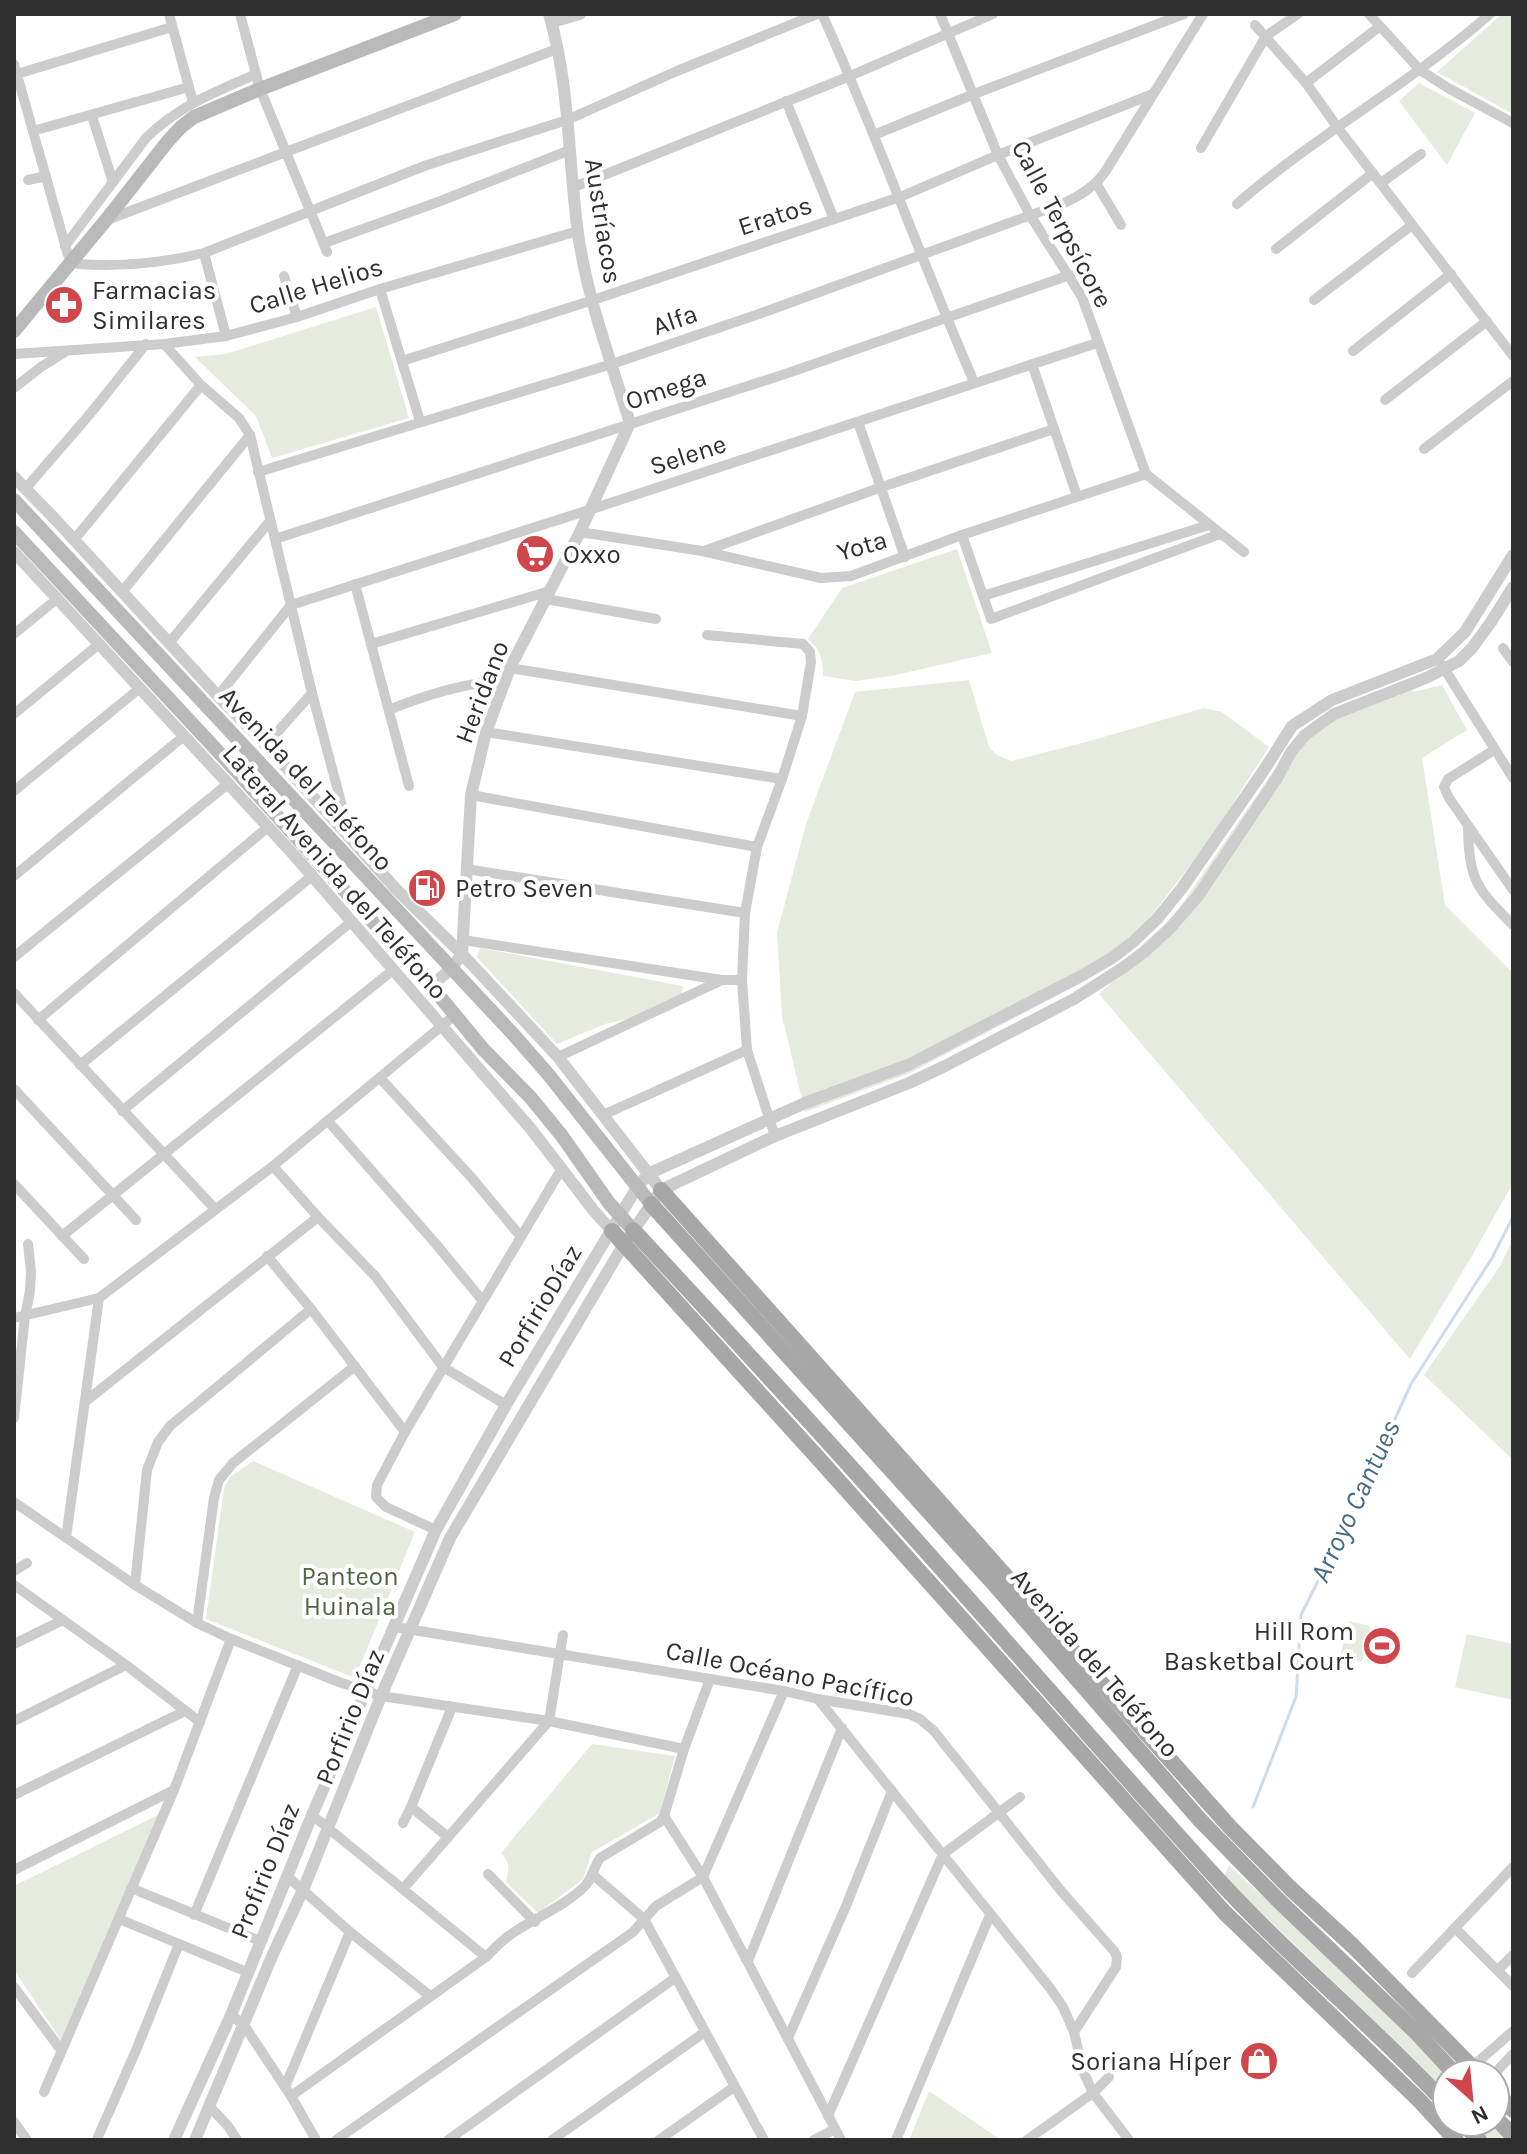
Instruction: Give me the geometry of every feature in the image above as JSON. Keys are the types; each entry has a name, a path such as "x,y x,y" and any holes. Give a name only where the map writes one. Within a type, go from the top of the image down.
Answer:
{"main road":[{"path":"14,331 181,127 194,117 455,14"},
{"name":"Avenida del Teléfono","path":"14,500 513,1034 548,1074 636,1189 710,1272 807,1364 1230,1852 1423,2027 1444,2058"},
{"name":"Avenida del Teléfono","path":"14,532 82,614 299,851 431,986 483,1049 547,1117 602,1194 616,1223"},
{"path":"661,1190 807,1364 993,1564 1230,1827 1353,1946 1423,2027 1461,2058"},
{"path":"616,1223 818,1458 1178,1861 1205,1878 1277,1965 1420,2101 1456,2140"},
{"name":"Avenida del Teléfono","path":"629,1237 832,1445 1193,1850 1205,1878 1258,1921 1431,2088"},
{"path":"818,1458 832,1445"},
{"path":"1125,1777 1154,1741"},
{"path":"1178,1861 1193,1850"},
{"path":"1205,1878 1230,1852"},
{"path":"1320,2005 1332,1991"}],"street":[{"path":"169,14 193,102"},
{"path":"240,14 260,89 325,247 570,150"},
{"name":"Austríacos","path":"580,14 551,18 567,120 582,258 630,423"},
{"path":"172,27 15,69 65,246 72,260 86,264 148,264 204,253 427,165 567,120 677,71 819,14 850,76 974,382"},
{"name":"Calle Terpsícore","path":"940,14 998,155 1030,215 1070,275 1090,315 1097,343 1146,474"},
{"path":"574,187 850,76 993,14"},
{"path":"874,135 1184,14"},
{"path":"1121,225 1096,183 1203,14"},
{"path":"1201,148 1266,36 1298,14"},
{"path":"1369,14 1420,70 1513,123"},
{"path":"1237,204 1285,165 1420,70 1490,14"},
{"path":"1255,25 1306,83 1513,356"},
{"path":"1306,83 1379,27"},
{"path":"106,220 557,49"},
{"path":"65,246 146,138 175,112 256,74"},
{"path":"33,131 189,87"},
{"name":"Eratos","path":"402,361 900,197 1154,94"},
{"path":"786,101 834,219"},
{"path":"92,116 113,182"},
{"path":"1381,183 1421,154"},
{"path":"1276,249 1373,173"},
{"path":"28,180 46,176"},
{"name":"Alfa","path":"258,472 612,364 759,314 1064,203 1096,183"},
{"path":"1314,300 1412,225"},
{"name":"Calle Helios","path":"14,354 164,344 226,336 578,231"},
{"path":"204,253 226,336"},
{"path":"1353,351 1451,274"},
{"name":"Omega","path":"275,539 785,374 1070,275"},
{"path":"284,276 297,317"},
{"path":"380,289 420,421"},
{"path":"1385,400 1487,321"},
{"name":"Selene","path":"291,605 1097,343"},
{"path":"26,488 146,344"},
{"path":"164,344 201,385 239,418 250,435 312,693 352,842"},
{"path":"14,388 69,349"},
{"path":"1032,364 1077,496"},
{"path":"1424,449 1513,381"},
{"path":"74,540 201,385"},
{"path":"858,422 905,557"},
{"name":"Heridano","path":"462,954 471,795 486,732 510,668 580,532 630,423"},
{"path":"702,551 1054,429"},
{"path":"122,592 250,435"},
{"path":"1146,474 1244,552"},
{"name":"Yota","path":"580,532 702,551 821,578 851,576 962,535 1146,474"},
{"name":"Lateral Avenida del Teléfono","path":"14,477 266,745 352,842 558,1057 661,1190"},
{"path":"169,643 270,521"},
{"path":"983,596 1209,525"},
{"path":"962,535 991,619 1220,534"},
{"name":"Lateral Avenida del Teléfono","path":"14,553 58,598 82,614 99,644 268,827 299,851 312,876 531,1129 594,1211 616,1223"},
{"path":"661,1190 775,1136 945,1066 1105,980 1144,952 1198,896 1305,735 1334,714 1426,678 1465,632 1513,555"},
{"path":"82,574 94,562"},
{"path":"355,584 409,786"},
{"path":"648,1174 769,1118 908,1065 1112,958 1157,919 1182,888 1292,726 1332,700 1441,664 1459,661 1491,622 1513,587"},
{"path":"371,644 548,595 656,619"},
{"path":"14,634 58,598"},
{"path":"218,696 291,605"},
{"path":"1478,612 1482,621 1491,622"},
{"path":"707,635 803,644 810,652 802,716 757,847 745,913 742,980 747,1050 775,1136"},
{"path":"14,714 99,644"},
{"path":"1503,648 1513,662"},
{"path":"1441,664 1513,778"},
{"path":"510,668 802,716"},
{"path":"389,710 410,701 490,681 505,682"},
{"path":"14,791 140,688"},
{"path":"266,745 312,693"},
{"path":"486,732 782,779"},
{"path":"14,876 184,736"},
{"path":"1494,750 1445,783 1445,791 1513,890"},
{"path":"14,957 229,783"},
{"path":"471,795 757,847"},
{"path":"1468,825 1468,852 1477,885 1513,925"},
{"path":"38,1020 268,827"},
{"path":"466,869 745,913"},
{"path":"80,1065 312,876"},
{"path":"122,1111 351,922"},
{"path":"463,940 722,980 742,980"},
{"path":"431,986 451,969 462,954"},
{"path":"62,1236 393,970"},
{"path":"558,1057 722,980"},
{"path":"14,993 215,1209"},
{"path":"20,1317 99,1298 273,1166 455,1015"},
{"path":"603,1115 747,1050"},
{"path":"380,1078 521,1237"},
{"path":"14,1089 136,1220"},
{"path":"328,1121 482,1300"},
{"path":"273,1166 375,1276 443,1367 506,1405"},
{"path":"436,1530 386,1507 376,1497 377,1485 482,1300 562,1168"},
{"name":"PorfirioDíaz","path":"506,1405 648,1174"},
{"path":"14,1184 84,1259"},
{"name":"Porfirio Díaz","path":"195,2140 450,1538 629,1237 661,1190"},
{"path":"86,1401 318,1217"},
{"path":"14,1418 20,1317 30,1291 28,1244"},
{"path":"267,1256 405,1432"},
{"path":"66,1538 99,1298"},
{"path":"135,1585 147,1470 158,1442 170,1426 311,1309"},
{"path":"197,1623 219,1480 233,1463 355,1366"},
{"name":"Profirio Díaz","path":"174,2140 231,2015 312,1815 436,1530 506,1405"},
{"path":"14,1502 135,1585 197,1623 366,1692 549,1721 684,1749"},
{"path":"14,1571 27,1563"},
{"path":"14,1585 200,1722"},
{"path":"14,1644 63,1620"},
{"name":"Calle Océano Pacífico","path":"395,1627 784,1691 920,1719 934,1731 1117,1957 1116,1967 1074,2032"},
{"path":"403,1889 549,1721 563,1635"},
{"path":"44,2092 174,1790 231,1639"},
{"path":"14,1721 126,1665"},
{"path":"194,1915 298,1665"},
{"path":"288,2092 486,1957 509,1935 535,1922 582,1888 600,1858 655,1826 664,1816 710,1679"},
{"path":"336,2140 633,1932 656,1906 703,1877 784,1691"},
{"path":"818,1699 1050,1988 1074,2032 1083,2071 1093,2093 1129,2140"},
{"path":"403,1823 452,1707"},
{"path":"14,1795 185,1711"},
{"path":"748,1961 842,1728"},
{"path":"14,1870 174,1790"},
{"path":"788,2038 892,1791"},
{"path":"828,2116 943,1854 1020,1797"},
{"path":"411,1807 448,1837"},
{"path":"312,1815 486,1957"},
{"path":"664,1816 703,1877 841,2140"},
{"path":"1412,1973 1513,1867"},
{"path":"488,1874 535,1922"},
{"path":"592,1874 644,1919 764,2140"},
{"path":"287,1876 430,1996"},
{"path":"131,1888 260,1941"},
{"path":"896,2140 990,1915"},
{"path":"119,1919 247,1972"},
{"path":"1455,1928 1513,1986"},
{"path":"288,2092 350,1932"},
{"path":"98,2137 179,1944"},
{"path":"1498,1970 1513,1955"},
{"path":"448,2140 675,1978"},
{"path":"14,1987 61,2050"},
{"path":"231,2015 244,2025 316,2140"},
{"path":"1487,2058 1513,2031"},
{"path":"552,2140 705,2032"},
{"path":"1027,2140 1093,2093 1109,2077"},
{"path":"659,2140 734,2087"},
{"path":"210,2107 237,2140"},
{"path":"14,2122 27,2140"},
{"path":"814,2140 835,2129"}],"green space":[{"path":"1502,14 1513,14 1513,114 1437,72"},
{"path":"1419,83 1475,113 1447,165 1399,101"},
{"path":"376,307 409,418 272,458 256,416 195,357 226,354"},
{"path":"957,549 992,653 856,681 823,676 820,656 808,639 842,588"},
{"path":"969,680 989,747 997,755 1011,761 1204,708 1222,712 1269,747 1208,842 1135,937 1083,982 910,1073 805,1112 782,1016 777,933 806,824 855,692"},
{"path":"1410,683 1413,692 1442,685 1467,730 1422,758 1445,905 1513,973 1513,1183 1410,1359 1099,994 1158,939 1297,737"},
{"path":"480,948 683,986 681,998 557,1044 477,957"},
{"path":"1513,1239 1513,1460 1424,1375 1500,1266"},
{"name":"Panteon Huinala","path":"253,1461 415,1532 355,1678 206,1619 224,1488 230,1477"},
{"path":"1349,1621 1370,1626 1362,1662 1340,1657"},
{"name":"Hill Rom Basketbal Court","path":"1375,1626 1397,1631 1388,1667 1367,1662"},
{"path":"1467,1634 1513,1644 1513,1700 1455,1687"},
{"path":"592,1744 675,1756 660,1813 592,1852 583,1879 538,1913 506,1882 508,1867 501,1853"},
{"path":"158,1815 62,2042 14,1970 14,1886"},
{"path":"1229,1865 1376,2002 1431,2058 1431,2077 1402,2047 1224,1877"},
{"path":"929,2091 1001,2140 909,2140"}],"waterway":[{"name":"Arroyo Cantues","path":"1253,1807 1296,1697 1301,1615 1411,1384 1492,1258 1513,1217"}],"place":[{"name":"Farmacias Similares","path":"64,305"},
{"name":"Oxxo","path":"535,554"},
{"name":"Petro Seven","path":"427,888"},
{"name":"Hill Rom Basketbal Court","path":"1382,1646"},
{"name":"Soriana Híper","path":"1259,2061"}]}
